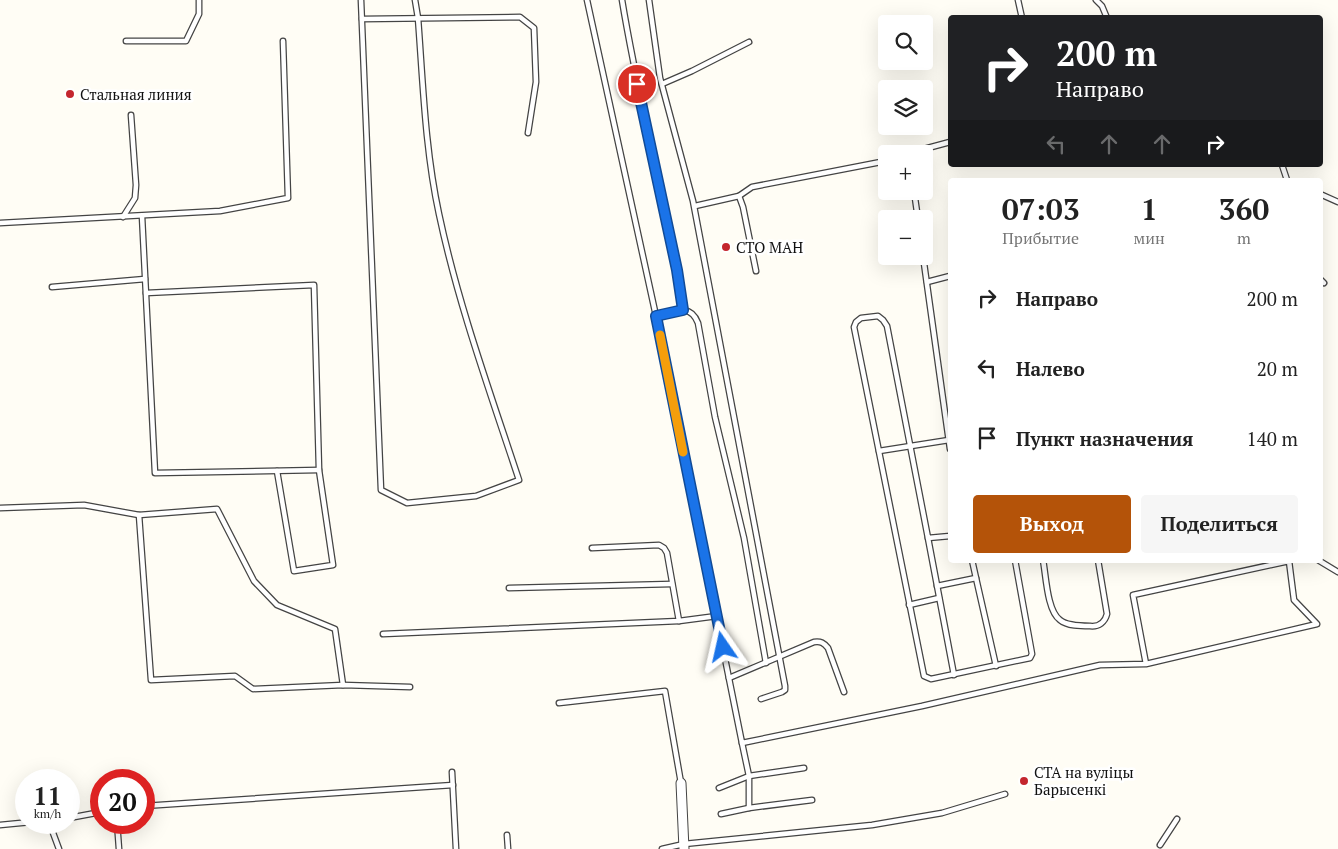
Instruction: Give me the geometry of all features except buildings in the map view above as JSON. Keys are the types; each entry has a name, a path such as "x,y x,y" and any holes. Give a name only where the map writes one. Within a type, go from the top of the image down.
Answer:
{"street":[{"path":"682,783 684,847"}],"lane":[{"path":"126,42 186,41 199,14 199,0"},
{"path":"361,0 381,490 406,503 476,496 519,480 468,327 439,215 429,156 415,0"},
{"path":"587,0 656,316 717,616 749,776 749,808"},
{"path":"622,0 643,112 677,270 683,310"},
{"path":"649,0 662,84 694,206 785,690 761,699"},
{"path":"1018,0 1021,15"},
{"path":"1096,0 1102,6 1105,15"},
{"path":"362,19 520,17 534,28 536,82 528,133"},
{"path":"0,223 220,211 288,198 283,41"},
{"path":"662,84 750,42"},
{"path":"123,217 135,198 136,186 131,115"},
{"path":"933,147 948,143"},
{"path":"694,206 739,196 752,187 878,163"},
{"path":"1323,195 1338,202"},
{"path":"739,196 756,271"},
{"path":"142,216 155,473 319,470"},
{"path":"879,451 948,440 924,265"},
{"path":"927,282 948,277"},
{"path":"52,287 145,279"},
{"path":"146,293 314,285 319,470 332,565 294,571 277,471"},
{"path":"656,316 683,310 692,312 698,323 715,417 744,538 766,663"},
{"path":"954,674 887,326 878,316 861,318 854,327 924,676 931,679 1030,658 1032,654 1016,563"},
{"path":"0,508 84,505 139,515 217,509 254,581 277,605 335,629 343,685"},
{"path":"139,515 151,680 235,676 253,689 343,685 410,688"},
{"path":"928,538 948,536"},
{"path":"592,548 658,545 664,548 667,553 679,622"},
{"path":"973,563 996,666"},
{"path":"1044,563 1051,606 1055,615 1065,623 1093,627 1100,625 1106,619 1107,614 1098,563"},
{"path":"1146,664 1133,595 1280,563"},
{"path":"742,743 922,706 1100,665 1146,664 1317,624 1294,600 1289,563"},
{"path":"1323,563 1338,572"},
{"path":"937,586 976,578"},
{"path":"509,588 672,584"},
{"path":"910,605 939,598"},
{"path":"383,634 679,622 717,616"},
{"path":"729,678 820,641 825,643 828,648 844,692"},
{"path":"559,703 665,691 682,783"},
{"path":"719,788 749,776 804,768"},
{"path":"452,772 456,849"},
{"path":"155,805 453,784"},
{"path":"662,849 872,825 942,813 1005,794"},
{"path":"721,814 749,808 812,800"},
{"path":"1160,845 1177,820"},
{"path":"0,825 15,824"},
{"path":"53,834 58,849"},
{"path":"118,834 119,849"},
{"path":"507,835 508,849"}],"slow traffic":[{"path":"660,335 683,452"}],"place":[{"name":"Стальная линия","path":"70,94"},
{"name":"СТО МАН","path":"726,247"},
{"name":"СТА на вуліцы Барысенкі","path":"1024,781"}],"route":[{"path":"637,84 677,270 683,310 656,316 723,647"}]}
